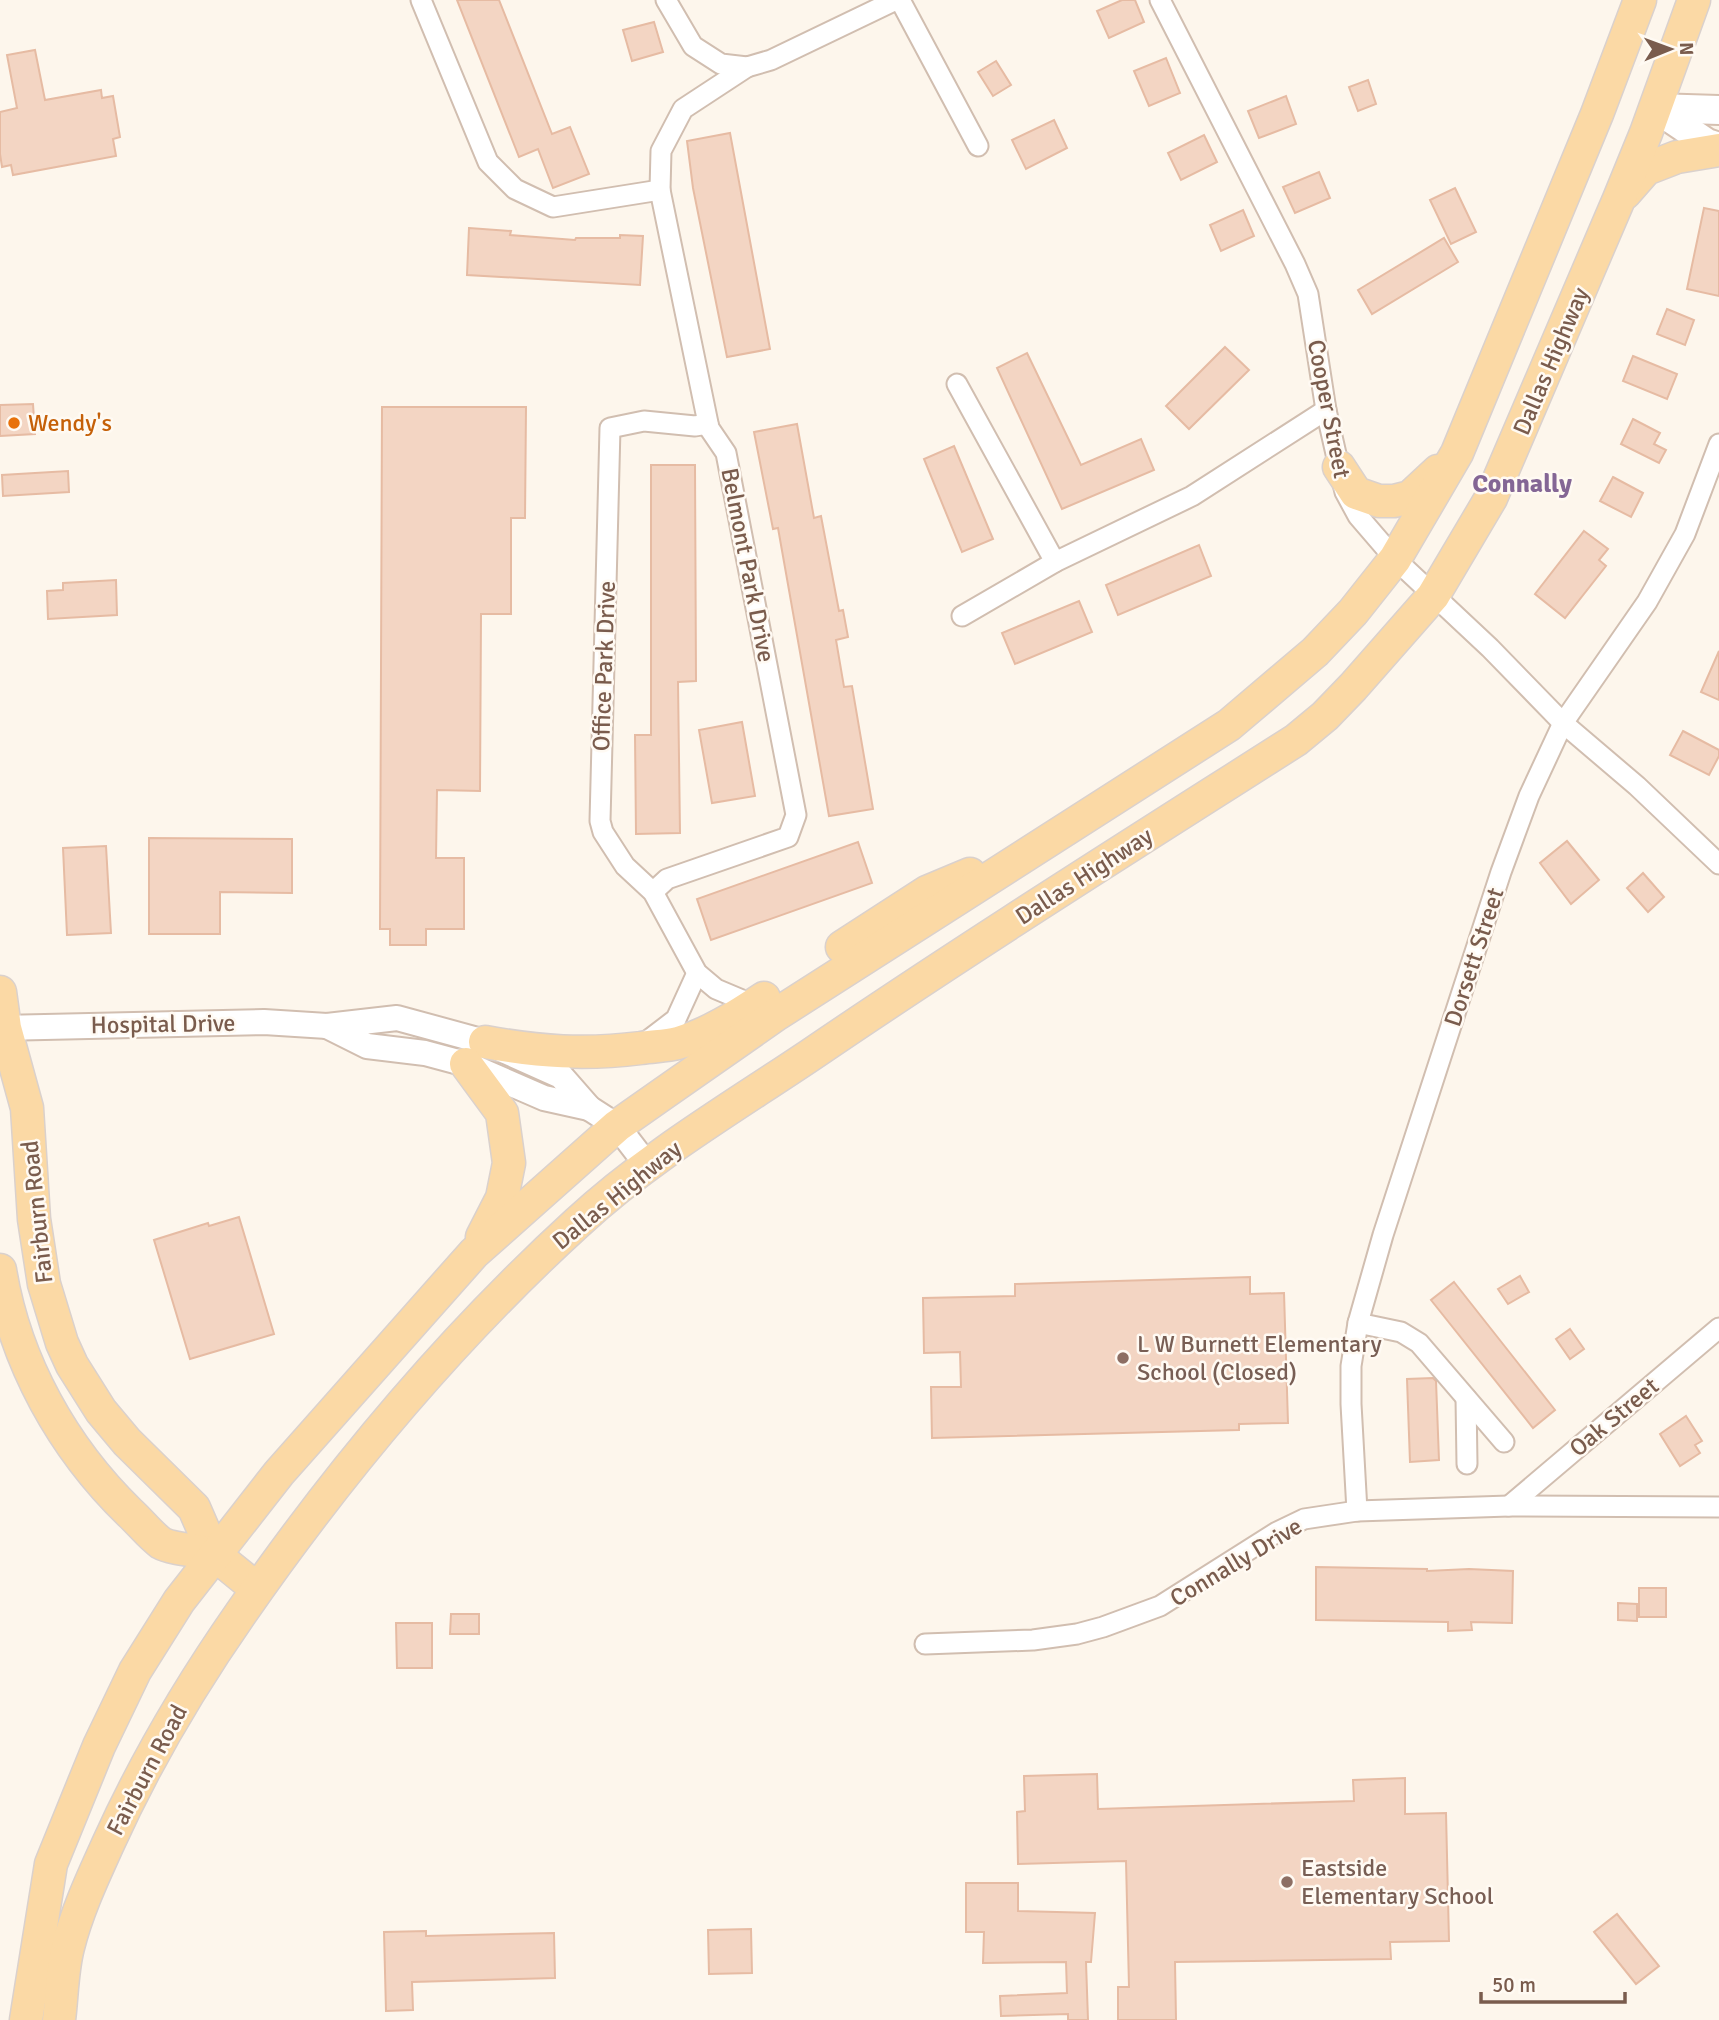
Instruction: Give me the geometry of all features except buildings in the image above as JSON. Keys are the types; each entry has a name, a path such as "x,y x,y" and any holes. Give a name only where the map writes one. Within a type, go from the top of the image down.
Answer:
{"main road":[{"name":"Dallas Highway","path":"214,1554 279,1473 474,1253 617,1126 777,1014 1229,726 1315,652 1353,612 1395,559 1457,453 1606,90 1640,0"},
{"name":"Dallas Highway","path":"257,1589 386,1422 464,1335 578,1222 647,1165 875,1011 1296,740 1325,716 1353,687 1433,596 1491,498 1619,199 1656,108 1694,0"},
{"path":"1606,90 1656,108 1707,143 1719,148"},
{"path":"1656,108 1719,110"},
{"path":"1619,199 1646,169 1677,157 1719,148"},
{"path":"1339,467 1356,493 1379,501 1394,501 1410,497 1457,453"},
{"path":"474,1253 502,1198 509,1163 502,1113 476,1053 528,1050 602,1053 677,1043 730,1021 927,891 1037,849"},
{"name":"Fairburn Road","path":"0,992 2,1035 27,1108 34,1219 44,1284 62,1343 72,1365 101,1411 194,1508 214,1554 257,1589 200,1672 154,1749 127,1801 86,1892 67,1949 59,2020"},
{"name":"Fairburn Road","path":"0,1270 16,1337 36,1386 88,1464 121,1504 163,1544 214,1554"},
{"name":"Fairburn Road","path":"26,2020 51,1864 99,1745 135,1671 214,1554"}],"street":[{"path":"421,0 488,162 515,189 553,207 660,190"},
{"path":"666,0 693,46 721,64 747,67"},
{"path":"898,0 978,146"},
{"name":"Belmont Park Drive","path":"653,891 667,879 788,837 796,815 726,453 708,424 660,190 661,151 683,109 747,67 771,60 898,0"},
{"name":"Cooper Street","path":"1160,0 1308,294 1326,410 1345,492 1358,516 1395,559 1490,648 1563,723 1637,786 1719,864"},
{"path":"957,384 1055,562"},
{"path":"962,616 1055,562 1192,496 1326,410"},
{"name":"Office Park Drive","path":"708,424 695,426 644,421 610,428 600,821 603,832 625,866 653,891 697,973 716,989 754,1005"},
{"name":"Dorsett Street","path":"1357,1511 1351,1366 1358,1323 1383,1235 1501,872 1529,796 1563,723 1647,602 1685,534 1717,458"},
{"path":"637,1048 677,1019 697,973"},
{"name":"Hospital Drive","path":"2,1035 264,1023 327,1026 397,1018 476,1053 561,1076 589,1108 617,1126 647,1165"},
{"path":"1358,1323 1401,1332 1419,1343 1504,1443"},
{"name":"Oak Street","path":"1509,1506 1719,1328"},
{"path":"1466,1398 1467,1464"},
{"name":"Connally Drive","path":"925,1644 1033,1640 1103,1628 1160,1606 1277,1532 1304,1519 1357,1511 1509,1506 1719,1507"}],"place":[{"name":"Wendy's","path":"14,423"},
{"name":"L W Burnett Elementary School (Closed)","path":"1123,1358"},
{"name":"Eastside Elementary School","path":"1287,1882"}],"district":[{"name":"Connally","path":"1522,484"}]}
